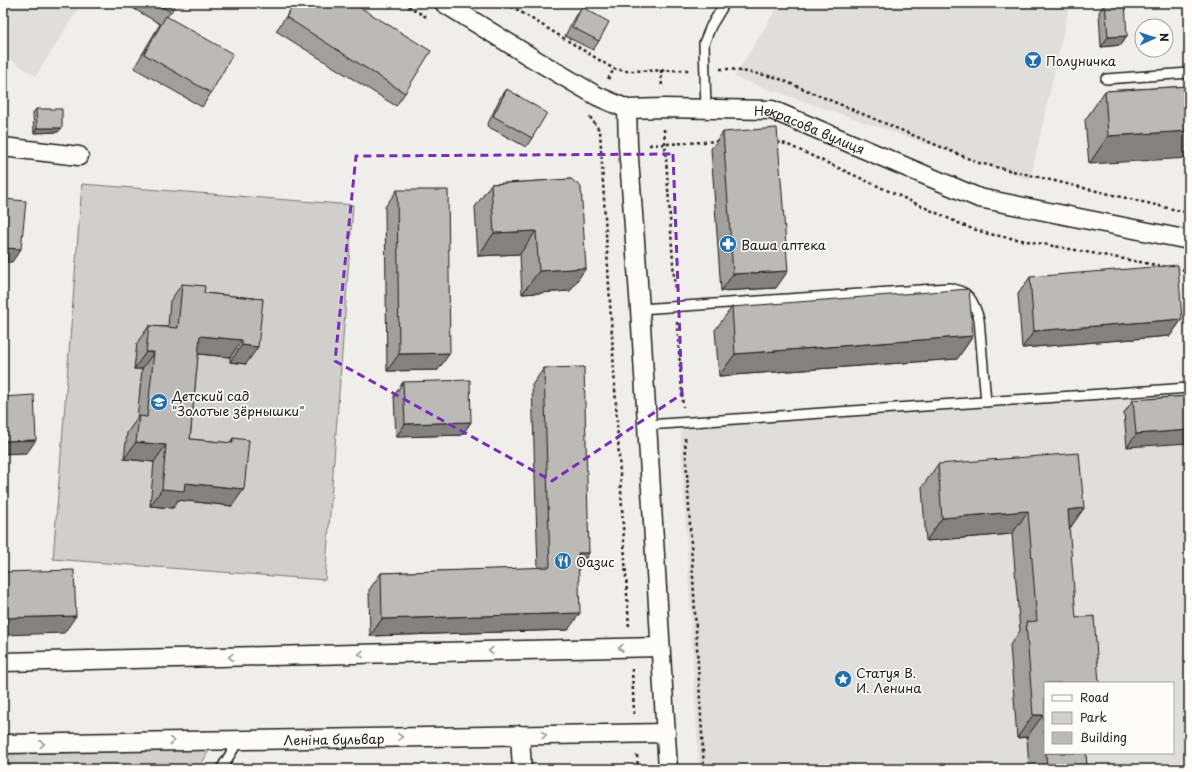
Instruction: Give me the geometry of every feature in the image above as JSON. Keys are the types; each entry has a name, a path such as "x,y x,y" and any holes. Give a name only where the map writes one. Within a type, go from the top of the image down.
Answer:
{"street":[{"name":"Некрасова вулиця","path":"444,3 597,96 627,109 772,110 979,198 1189,240"},
{"path":"627,109 628,145 640,309 668,769"},
{"path":"3,147 79,156"},
{"path":"3,662 660,647"},
{"name":"Леніна бульвар","path":"3,744 666,733"},
{"path":"520,735 522,769"}],"lane":[{"path":"706,109 704,43 711,26 725,3"},
{"path":"1106,79 1189,73"},
{"path":"640,309 949,288 960,290 968,295 975,306 979,319 986,402"},
{"path":"647,424 1189,388"},
{"path":"221,769 239,740"}],"path":[{"path":"506,3 614,69 627,71 692,70"},
{"path":"715,69 730,69 775,77 979,162 1189,213"},
{"path":"591,118 600,132 630,635"},
{"path":"665,144 720,141"},
{"path":"774,141 786,144 966,227 989,234 1189,271"},
{"path":"632,666 635,722"},
{"path":"637,753 638,769"}],"highlighted area":[{"path":"673,154 682,394 552,481 335,361 356,156"}],"shaded area":[{"path":"3,3 82,3 36,76 3,55"},
{"path":"780,3 1070,3 1030,180 734,77"},
{"path":"1189,388 1189,769 699,769 680,424"}],"green space":[{"path":"82,184 353,205 325,580 53,559"},
{"path":"209,750 199,769 3,769 3,754"}],"building":[{"path":"156,3 176,3 171,12"},
{"path":"295,3 353,3 431,51 405,93 286,17"},
{"path":"1105,3 1125,3 1127,36 1108,37"},
{"path":"582,7 609,22 599,41 572,27"},
{"path":"166,16 233,54 211,93 144,54"},
{"path":"1189,86 1189,131 1108,136 1105,91"},
{"path":"507,89 547,113 532,138 493,116"},
{"path":"36,109 62,109 62,128 37,128"},
{"path":"777,128 788,271 733,274 723,132"},
{"path":"571,179 581,187 586,268 539,271 536,231 494,233 491,184"},
{"path":"397,190 448,190 450,353 399,354"},
{"path":"3,199 26,201 21,249 3,248"},
{"path":"1178,265 1182,319 1034,331 1030,277"},
{"path":"182,284 205,286 204,293 263,299 258,347 242,345 242,340 200,336 190,439 233,443 233,438 249,440 244,489 185,483 184,491 162,489 166,445 136,442 139,416 147,417 154,352 146,352 149,326 178,328"},
{"path":"969,289 973,336 735,354 732,307"},
{"path":"584,367 589,553 578,553 580,613 382,619 381,573 550,567 544,368"},
{"path":"470,380 471,422 405,424 403,382"},
{"path":"34,395 36,440 3,441 3,397"},
{"path":"1189,396 1189,430 1136,434 1133,400"},
{"path":"1079,453 1084,508 1068,510 1076,618 1094,616 1099,682 1044,682 1044,729 1043,715 1033,715 1026,622 1037,621 1028,511 942,518 938,464"},
{"path":"74,570 76,616 3,618 3,572"},
{"path":"1046,754 1086,754 1087,769 1047,769"}],"place":[{"name":"Полуничка","path":"1033,60"},
{"name":"Ваша аптека","path":"728,244"},
{"name":"Детский сад \"Золотые зёрнышки\"","path":"159,402"},
{"name":"Оазис","path":"563,561"},
{"name":"Статуя В. И. Ленина","path":"843,679"}]}
